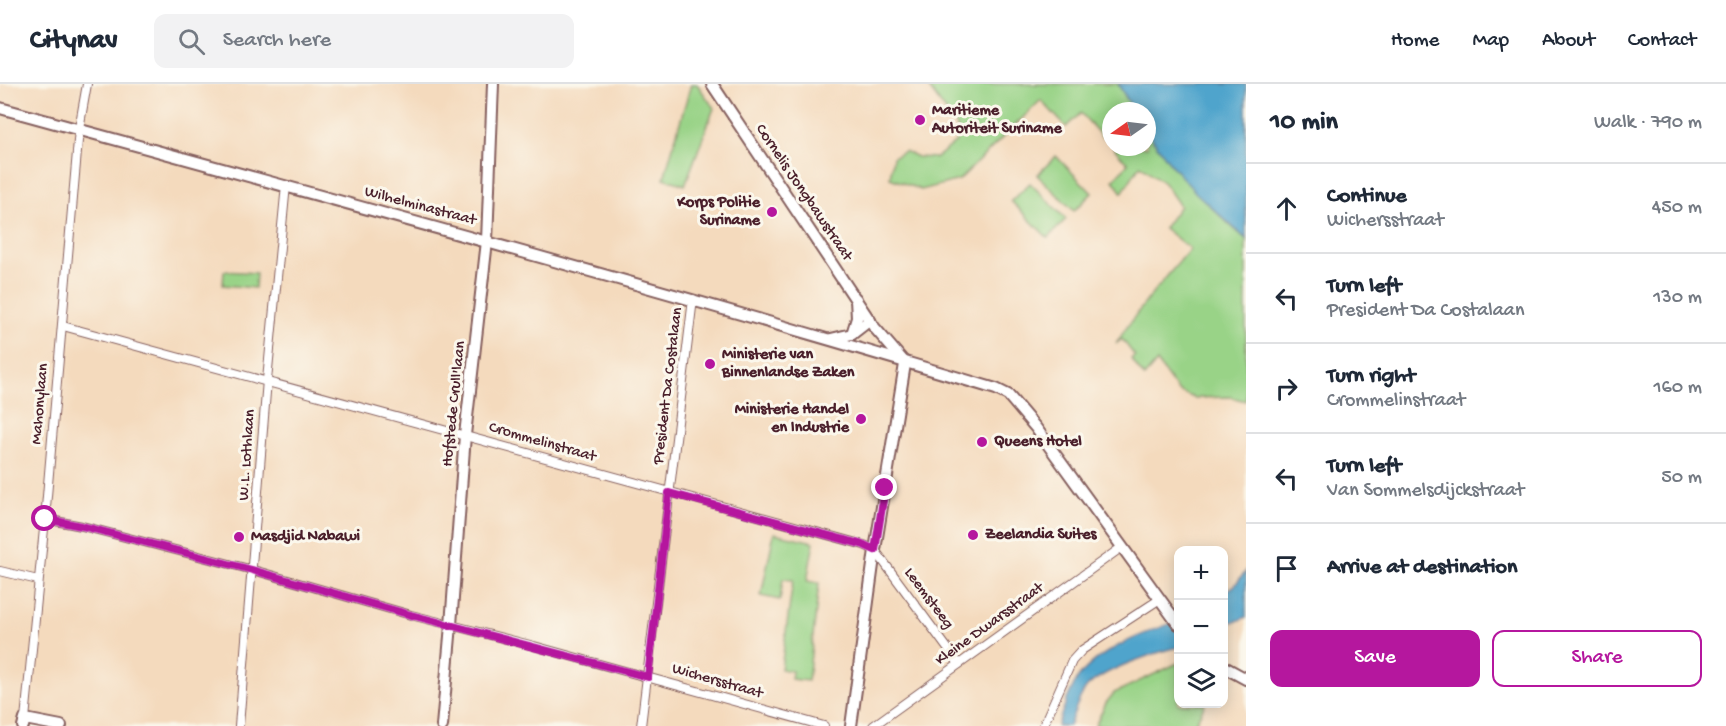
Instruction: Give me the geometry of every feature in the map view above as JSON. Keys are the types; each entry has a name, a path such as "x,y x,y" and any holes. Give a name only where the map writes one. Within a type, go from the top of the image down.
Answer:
{"street":[{"name":"Mahonylaan","path":"24,722 63,326 79,129 87,84"},
{"name":"Hofstede Crull'laan","path":"442,726 465,435 487,241 493,84"},
{"name":"Cornelis Jongbawstraat","path":"712,84 872,323 905,363"},
{"name":"Wilhelminastraat","path":"0,108 693,299 996,389 1008,395 1036,428 1174,618"},
{"name":"W.L. Lothlaan","path":"239,726 267,380 286,185"},
{"name":"President Da Costalaan","path":"642,726 693,299"},
{"path":"852,334 857,318 856,299"},
{"name":"Wilhelminastraat","path":"831,339 852,334 872,323"},
{"path":"842,343 856,339 872,323"},
{"name":"Crommelinstraat","path":"63,326 267,380 669,493 864,545 875,550"},
{"path":"851,726 875,550 905,363"},
{"name":"Wichersstraat","path":"45,519 82,526 252,570 824,726"},
{"name":"Kleine Dwarsstraat","path":"873,726 1122,547"},
{"name":"Leemsteeg","path":"875,550 959,664"},
{"path":"0,571 38,580"},
{"path":"1043,726 1072,661 1082,650 1160,599"},
{"path":"1228,670 1246,679"},
{"path":"24,722 61,726"}],"green space":[{"path":"691,84 697,84 714,108 685,185 664,178"},
{"path":"926,84 1118,84 1129,102 1102,102 1102,137 1081,113 1066,127 1041,100 959,180 921,190 890,178 893,157 905,151 917,157 936,158 956,142 957,126"},
{"path":"1156,144 1193,188 1246,239 1246,401 1230,397 1194,398 1178,391 1157,362 1144,377 1131,359 1135,356 1122,339 1116,344 1141,308 1190,249 1164,228 1180,206 1164,183 1140,165 1122,193 1113,180 1128,164 1121,156 1156,156"},
{"path":"1056,156 1092,193 1074,211 1037,175"},
{"path":"1030,183 1066,219 1048,238 1011,201"},
{"path":"224,271 256,273 255,288 223,285"},
{"path":"774,533 814,542 807,581 819,583 808,681 791,679 792,671 781,669 793,580 783,579 780,600 761,596"},
{"path":"1174,665 1174,708 1203,708 1195,724 1198,726 1095,726 1106,703 1114,693"}],"water":[{"path":"1118,84 1246,84 1246,239 1196,193 1156,144 1156,102 1129,102"},
{"path":"1246,571 1246,617 1235,622 1228,621 1228,590 1234,586"},
{"path":"1174,622 1174,648 1130,662 1095,680 1081,696 1069,726 1057,726 1071,689 1087,668 1110,650"}],"place":[{"name":"Maritieme Autoriteit Suriname","path":"920,120"},
{"name":"Korps Politie Suriname","path":"772,212"},
{"name":"Ministerie van Binnenlandse Zaken","path":"710,364"},
{"name":"Ministerie Handel en Industrie","path":"861,419"},
{"name":"Queens Hotel","path":"982,442"},
{"name":"Zeelandia Suites","path":"973,535"},
{"name":"Masdjid Nabawi","path":"239,537"}],"route":[{"path":"45,519 82,526 252,570 411,615 648,677 669,493 864,545 875,550 885,488"}]}
